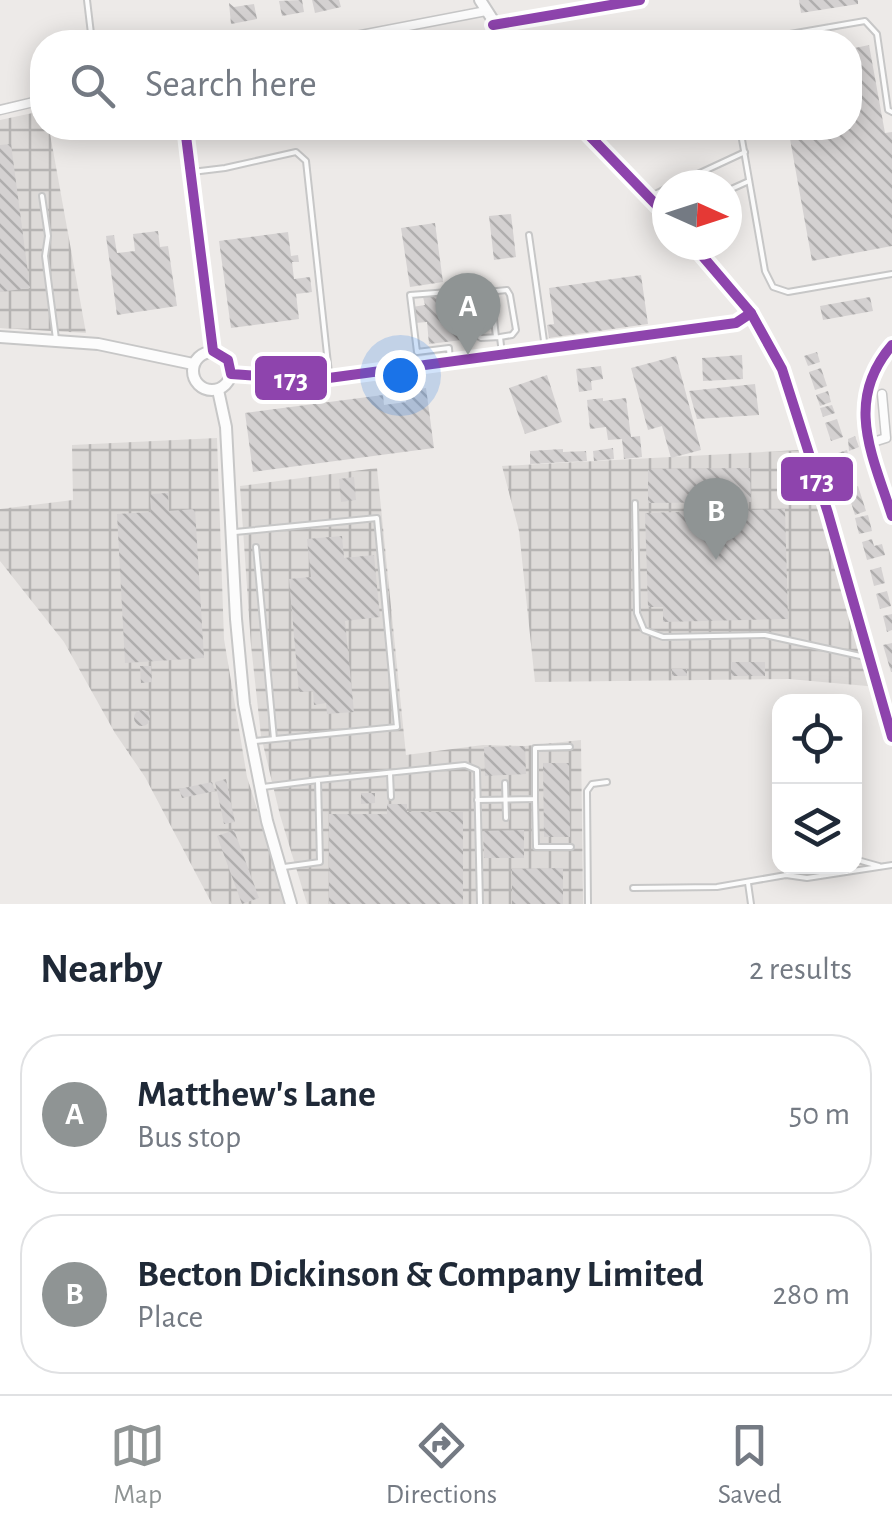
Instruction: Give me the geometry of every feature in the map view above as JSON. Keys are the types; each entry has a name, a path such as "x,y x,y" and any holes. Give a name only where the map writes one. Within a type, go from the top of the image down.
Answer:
{"street":[{"path":"494,25 640,0"},
{"path":"377,30 483,5 498,30"},
{"path":"0,110 30,103"},
{"path":"188,140 214,351"},
{"path":"593,140 652,201"},
{"path":"706,260 751,314 782,369 892,737"},
{"path":"231,374 314,380 736,323 751,314"},
{"path":"0,338 56,338 193,364"},
{"path":"892,345 877,362 862,407 892,516"},
{"path":"214,351 228,360 228,382 218,390 202,388 196,382 193,364 200,355 214,351"},
{"path":"218,390 226,427 236,620 251,742 291,904"},
{"path":"870,443 886,438 882,394"}],"lane":[{"path":"87,0 91,30"},
{"path":"810,30 865,20 877,34 888,110 892,112"},
{"path":"742,140 765,272 773,287 788,292 892,274"},
{"path":"192,172 296,152 306,161 330,378"},
{"path":"706,170 744,152"},
{"path":"742,184 749,181"},
{"path":"648,197 652,195"},
{"path":"42,196 56,338"},
{"path":"528,235 545,348"},
{"path":"507,290 516,330 512,335 477,338 471,331 471,297 507,290"},
{"path":"450,361 448,348 421,354 415,348 410,294 461,291 471,297"},
{"path":"490,292 502,354"},
{"path":"635,503 636,613 644,630 662,637 764,635 829,647 858,658 870,656"},
{"path":"230,533 377,518 397,727 251,742"},
{"path":"256,547 274,739"},
{"path":"570,747 534,748 536,847 571,846"},
{"path":"260,788 466,765 476,770 480,904"},
{"path":"390,773 391,797"},
{"path":"280,868 320,862 318,780"},
{"path":"588,904 587,791 592,784 607,782"},
{"path":"505,783 506,818"},
{"path":"478,800 535,799"},
{"path":"862,861 883,867"},
{"path":"634,888 748,883 786,875 807,878 892,865"},
{"path":"748,883 751,904"}],"shaded area":[{"path":"30,114 30,140 51,140 86,333 0,328 0,120"},
{"path":"217,438 224,639 247,777 287,904 212,904 145,777 115,733 64,642 0,561 0,509 73,500 72,445"},
{"path":"800,450 878,687 789,679 535,682 519,531 502,466"},
{"path":"377,468 406,755 483,745 525,746 581,740 583,904 307,904 261,736 240,486"}],"building":[{"path":"302,0 304,12 282,16 279,1"},
{"path":"312,0 339,0 341,7 315,13"},
{"path":"799,0 858,0 858,4 801,13"},
{"path":"229,3 234,7 254,4 257,19 231,24"},
{"path":"869,45 885,133 892,132 892,246 812,261 790,140 862,140 862,46"},
{"path":"11,144 30,288 0,292 0,145"},
{"path":"511,214 516,257 494,260 489,216"},
{"path":"435,223 443,282 410,287 401,228"},
{"path":"158,231 160,247 168,246 177,306 117,315 106,236 114,235 117,253 135,251 133,234"},
{"path":"288,232 291,256 298,255 299,262 292,262 294,279 310,277 312,292 296,294 299,319 231,328 219,241"},
{"path":"641,275 648,324 549,338 547,325 554,324 549,288"},
{"path":"457,293 462,340 429,344 427,322 415,323 412,307 425,305 423,297"},
{"path":"870,297 873,311 823,320 820,306"},
{"path":"817,352 820,362 808,366 804,356"},
{"path":"742,355 743,379 703,381 702,358"},
{"path":"676,356 701,450 671,458 662,426 648,430 631,368"},
{"path":"601,366 603,379 591,381 592,390 579,392 576,369"},
{"path":"821,368 827,386 815,390 809,372"},
{"path":"547,375 562,422 525,434 509,388"},
{"path":"755,384 759,415 697,419 689,391"},
{"path":"426,388 434,448 253,472 245,413 383,395 384,405 406,402 404,391"},
{"path":"828,391 831,402 820,406 816,395"},
{"path":"626,398 631,437 640,436 642,457 624,459 622,439 608,440 606,427 590,429 587,400"},
{"path":"832,405 835,413 823,417 820,408"},
{"path":"837,419 843,437 831,441 825,423"},
{"path":"855,436 859,447 849,451 848,439"},
{"path":"613,448 614,459 594,461 593,451"},
{"path":"847,450 852,468 841,472 835,454"},
{"path":"530,451 586,451 587,461 530,464"},
{"path":"750,468 751,502 648,503 648,469"},
{"path":"852,474 855,483 846,486 842,477"},
{"path":"354,477 356,500 341,502 339,479"},
{"path":"858,486 866,511 855,515 847,490"},
{"path":"168,493 169,511 195,509 204,658 125,663 117,514 151,512 150,494"},
{"path":"785,509 788,619 663,622 663,607 648,607 645,513"},
{"path":"868,515 872,531 859,534 855,518"},
{"path":"342,536 344,558 374,555 380,617 345,621 354,712 327,714 326,703 314,705 313,691 299,692 289,579 311,577 307,539"},
{"path":"872,539 874,546 882,544 885,555 867,560 862,542"},
{"path":"881,567 885,583 874,586 870,570"},
{"path":"887,591 891,606 880,609 876,594"},
{"path":"892,614 892,630 887,632 883,616"},
{"path":"892,643 892,672 891,672 883,645"},
{"path":"731,662 765,662 765,676 731,676"},
{"path":"140,666 151,666 152,682 141,683"},
{"path":"672,669 687,669 687,676 672,676"},
{"path":"142,710 150,718 142,726 134,718"},
{"path":"525,746 526,774 485,776 484,747"},
{"path":"543,763 569,763 570,837 544,837"},
{"path":"226,779 235,822 224,824 215,782"},
{"path":"212,782 215,791 182,798 179,789"},
{"path":"361,793 375,793 375,803 361,804"},
{"path":"387,804 407,804 407,812 463,812 463,904 329,904 329,814 387,814"},
{"path":"234,830 259,898 242,904 217,836"},
{"path":"524,830 524,858 484,858 483,831"},
{"path":"563,868 563,904 512,904 512,869"}],"transit line":[{"name":"173","path":"493,25 640,0"},
{"name":"173","path":"187,140 213,351 228,360 231,374 314,380 736,323 751,313"},
{"name":"173","path":"594,140 652,200"},
{"name":"173","path":"706,260 751,313 782,369 892,737"},
{"name":"173","path":"892,345 877,366 866,407 871,449 892,516"}],"place":[{"name":"Matthew's Lane","path":"468,355"},
{"name":"Becton Dickinson & Company Limited","path":"716,560"}]}
